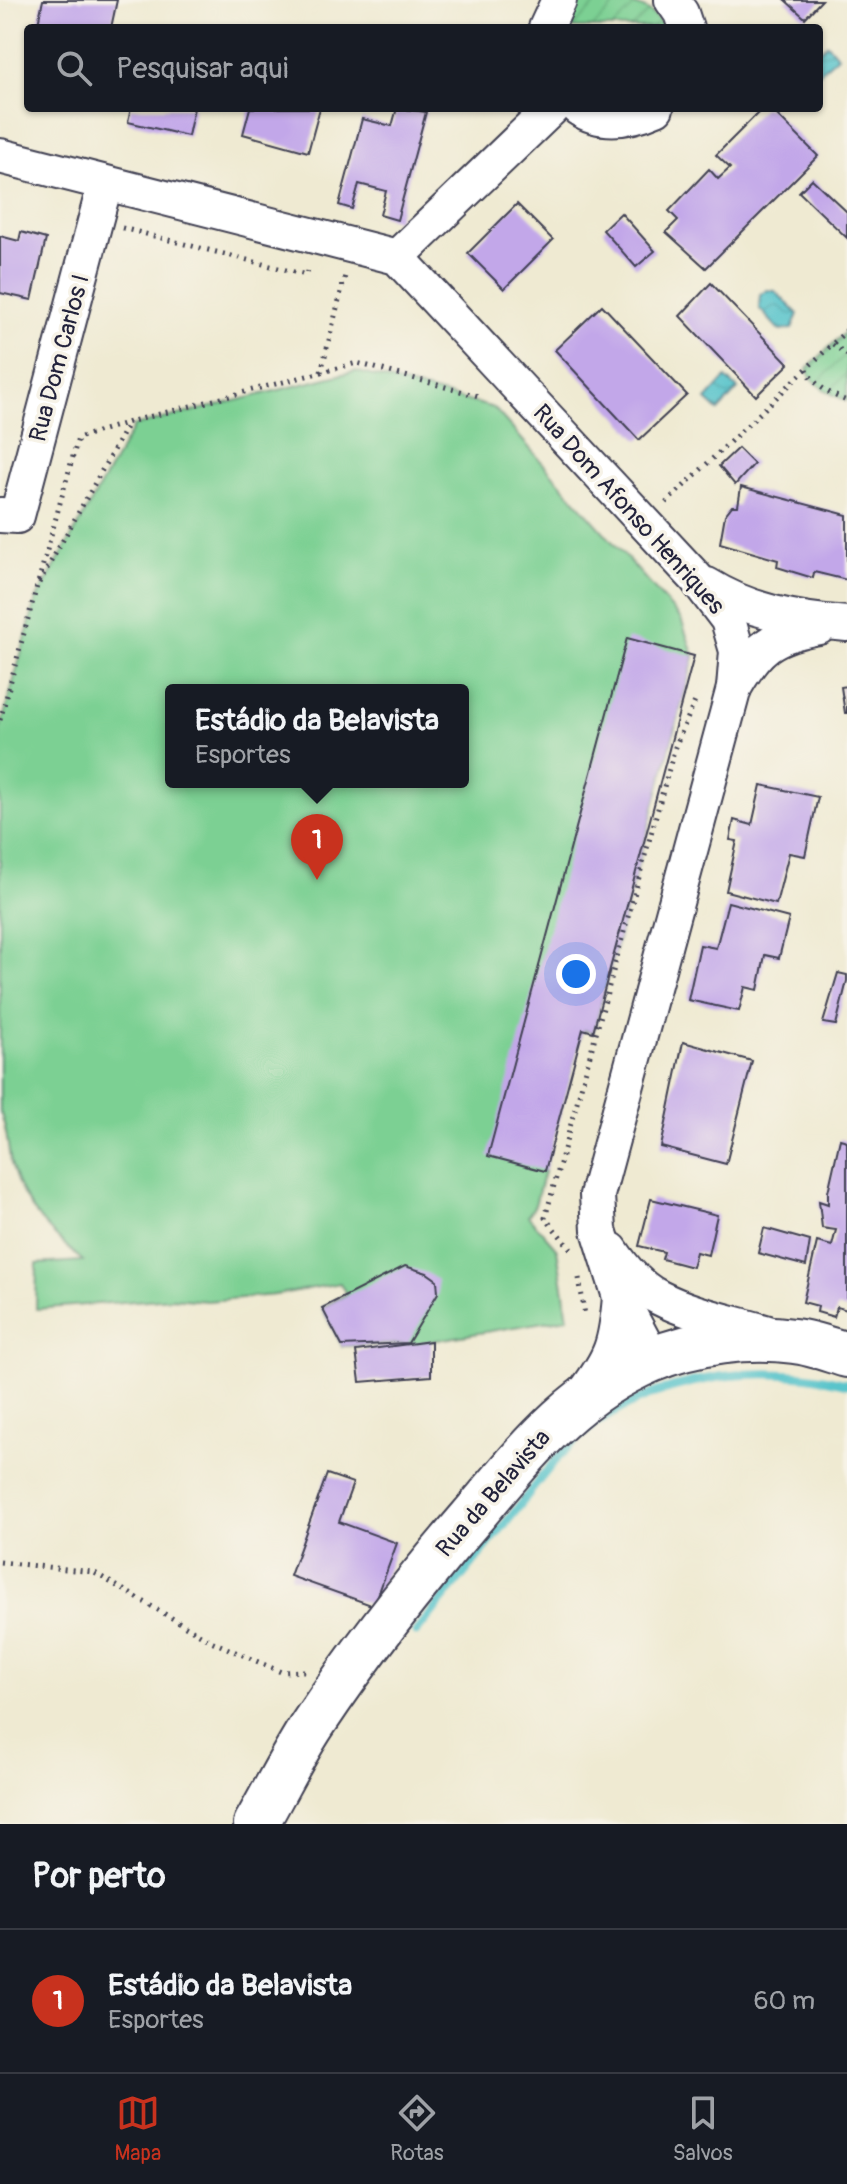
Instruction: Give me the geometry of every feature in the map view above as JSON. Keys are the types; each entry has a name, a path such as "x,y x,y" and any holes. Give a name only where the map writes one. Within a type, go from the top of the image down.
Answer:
{"street":[{"path":"548,24 559,0"},
{"path":"672,0 685,24"},
{"path":"0,156 397,257 548,112"},
{"path":"584,112 613,120 646,112"},
{"name":"Rua Dom Carlos I","path":"0,515 17,516 105,184"},
{"name":"Rua Dom Afonso Henriques","path":"397,257 696,578 728,620 737,651 734,688 597,1195 599,1230 620,1264 628,1289"},
{"path":"696,578 724,596 756,609 795,619 842,624"},
{"path":"734,688 749,661 766,643 794,631 842,624"},
{"path":"628,1289 795,1341"},
{"path":"628,1289 660,1319 653,1359"},
{"path":"577,1403 604,1368 628,1289"},
{"name":"Rua da Belavista","path":"256,1824 312,1725 428,1569 545,1431 577,1403 608,1382 653,1359 731,1341 795,1341 847,1355"}],"path":[{"path":"115,226 306,275 310,262"},
{"path":"334,269 358,276"},
{"path":"321,372 346,273"},
{"path":"645,523 847,330"},
{"path":"833,344 847,355"},
{"path":"0,720 78,438 357,363 483,397"},
{"path":"807,369 810,377 826,390 847,401"},
{"path":"34,591 129,422"},
{"path":"574,1253 545,1218 675,747 700,690"},
{"path":"577,1269 585,1316"},
{"path":"0,1562 93,1572 211,1641 281,1672 313,1671"}],"green space":[{"path":"582,0 619,1 641,7 661,24 562,24 569,12"},
{"path":"847,330 847,401 818,385 807,369"},
{"path":"355,371 494,408 681,619 694,656 593,1032 582,1030 535,1205 528,1216 557,1249 568,1318 420,1343 342,1346 322,1308 346,1294 340,1283 275,1295 207,1301 172,1298 36,1309 37,1264 83,1261 50,1230 24,1196 12,1167 0,1112 0,730 36,600 134,426"}],"water":[{"path":"827,44 838,56 823,69 823,48"},
{"path":"767,290 775,291 798,314 792,329 779,330 759,308 760,295"},
{"path":"726,378 738,389 718,411 706,400"}],"building":[{"path":"43,0 117,0 112,24 38,24"},
{"path":"785,0 822,0 805,18"},
{"path":"130,112 193,112 188,136 128,122"},
{"path":"249,112 319,112 308,152 243,134"},
{"path":"396,112 426,112 397,220 380,215 386,191 359,184 352,209 339,205 362,119 392,126"},
{"path":"759,112 774,112 818,156 706,268 666,232 678,220 669,211 709,169 718,179 730,168 716,155"},
{"path":"812,179 847,212 847,238 799,192"},
{"path":"517,204 553,240 504,289 468,253"},
{"path":"621,213 655,251 636,267 603,230"},
{"path":"21,232 46,239 32,300 0,293 0,236 19,241"},
{"path":"711,283 789,364 756,396 680,316"},
{"path":"602,305 687,395 639,440 555,350"},
{"path":"738,448 754,464 735,485 719,466"},
{"path":"741,487 847,515 847,580 814,572 813,578 777,567 778,560 720,543 725,515 732,506 738,506"},
{"path":"627,638 694,656 593,1032 583,1029 545,1171 488,1156"},
{"path":"847,686 847,713 845,713 841,687"},
{"path":"761,785 818,797 805,856 789,853 776,904 726,891 737,841 730,840 734,820 752,825"},
{"path":"728,902 789,918 779,958 765,955 758,990 745,987 739,1011 688,1000 700,945 716,948"},
{"path":"838,973 847,975 847,981 836,1025 823,1023"},
{"path":"683,1042 752,1061 726,1164 661,1147"},
{"path":"840,1139 847,1141 847,1310 837,1307 834,1317 817,1312 818,1306 803,1302 817,1242 832,1246 836,1230 822,1228 819,1201 828,1204"},
{"path":"651,1199 717,1215 708,1255 696,1252 692,1267 662,1259 664,1252 639,1246"},
{"path":"764,1228 810,1241 806,1266 758,1253"},
{"path":"405,1266 427,1273 437,1280 438,1293 408,1343 342,1346 322,1308"},
{"path":"431,1341 431,1376 360,1382 356,1351"},
{"path":"327,1474 353,1483 339,1522 397,1543 374,1606 290,1576"}],"waterway":[{"path":"416,1632 563,1452 592,1427 624,1407 696,1381 733,1375 772,1374 847,1384"}],"place":[{"name":"Estádio da Belavista","path":"317,880"}]}
